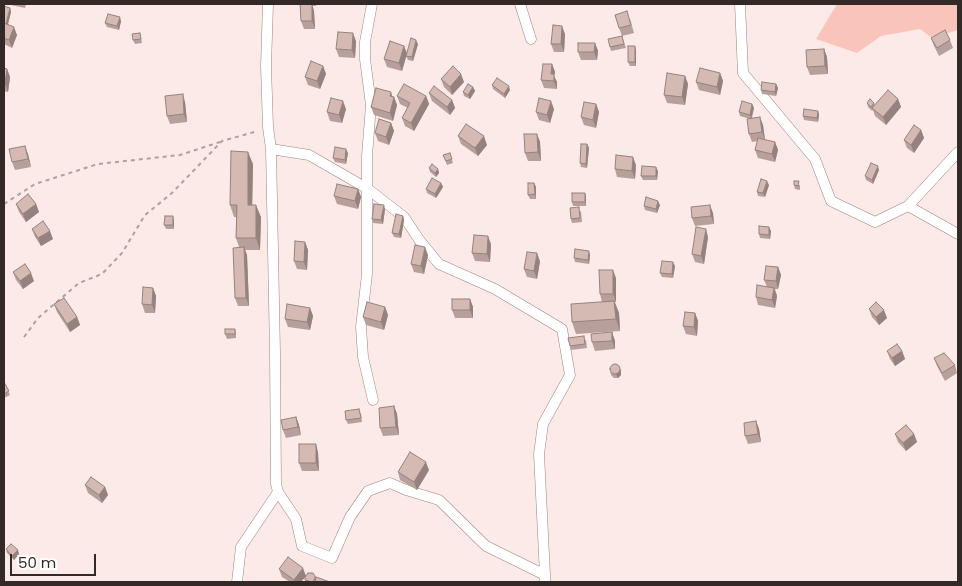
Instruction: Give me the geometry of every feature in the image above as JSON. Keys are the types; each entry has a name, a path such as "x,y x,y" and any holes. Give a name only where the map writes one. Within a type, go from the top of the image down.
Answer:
{"street":[{"path":"268,4 266,66 268,127 271,149 276,484 278,492 296,520 302,546 332,558 350,517 368,491 390,483 439,500 486,546 545,578"},
{"path":"372,4 365,42 365,59 371,105 367,156 367,274 361,327 363,357 373,400"},
{"path":"520,4 531,39"},
{"path":"740,4 743,73 815,159 831,201 876,222 908,206 958,152"},
{"path":"271,149 309,156 368,189 404,217 420,241 439,264 495,289 562,329 570,375 543,424 540,454 545,578"},
{"path":"908,206 958,234"},
{"path":"236,582 241,547 278,492"}],"path":[{"path":"4,204 35,184 98,164 180,154 268,127"},
{"path":"24,337 38,318 79,283 102,274 122,253 145,215 172,194 222,141"}],"shaded area":[{"path":"837,4 958,4 958,30 932,38 920,29 881,36 857,53 816,39"}],"building":[{"path":"300,4 312,4 312,21 301,21"},
{"path":"4,6 10,8 6,24 4,23"},
{"path":"627,11 631,25 619,28 615,15"},
{"path":"108,14 120,17 117,26 105,23"},
{"path":"4,23 14,27 9,40 4,38"},
{"path":"553,25 562,26 561,44 551,44"},
{"path":"945,30 950,40 937,48 931,38"},
{"path":"338,32 353,33 352,50 336,49"},
{"path":"140,33 141,39 133,40 132,34"},
{"path":"622,36 624,44 610,47 608,39"},
{"path":"411,38 416,40 412,57 406,56"},
{"path":"390,41 404,46 399,63 384,59"},
{"path":"578,43 595,43 594,52 578,52"},
{"path":"628,46 635,46 635,62 628,62"},
{"path":"824,49 825,66 807,67 806,50"},
{"path":"311,61 323,66 317,81 305,77"},
{"path":"543,64 552,64 551,74 554,74 554,81 541,80"},
{"path":"453,66 461,74 450,87 441,79"},
{"path":"4,68 7,69 5,84 4,84"},
{"path":"700,68 720,73 717,87 696,82"},
{"path":"667,73 685,76 682,97 664,95"},
{"path":"497,78 509,86 504,94 492,85"},
{"path":"762,82 776,84 775,92 761,90"},
{"path":"404,84 426,96 411,123 402,118 410,103 397,96"},
{"path":"468,84 473,87 468,95 463,92"},
{"path":"434,86 452,100 447,107 429,93"},
{"path":"376,88 391,92 390,96 394,97 390,113 371,107"},
{"path":"888,90 898,99 883,117 872,108"},
{"path":"183,94 184,114 167,116 165,96"},
{"path":"331,98 343,101 339,115 327,112"},
{"path":"539,98 551,101 547,115 536,112"},
{"path":"870,99 874,103 871,107 867,103"},
{"path":"742,101 752,104 750,115 739,112"},
{"path":"584,102 596,104 593,120 581,117"},
{"path":"804,109 818,111 817,118 803,116"},
{"path":"760,117 762,132 749,134 747,119"},
{"path":"379,119 391,123 386,137 375,133"},
{"path":"466,124 484,136 475,148 458,136"},
{"path":"914,125 921,130 911,145 904,140"},
{"path":"524,134 537,134 538,152 525,153"},
{"path":"758,138 775,142 772,154 755,150"},
{"path":"581,144 587,144 586,164 580,163"},
{"path":"25,146 28,159 12,162 9,149"},
{"path":"335,147 346,149 345,160 333,158"},
{"path":"231,151 248,152 248,205 256,205 256,238 236,238 237,205 230,205"},
{"path":"450,153 452,159 446,161 443,155"},
{"path":"616,155 633,157 632,171 615,169"},
{"path":"871,163 878,166 872,180 865,176"},
{"path":"432,164 438,169 435,173 429,168"},
{"path":"642,166 656,167 656,176 641,176"},
{"path":"432,178 441,183 435,194 426,189"},
{"path":"761,179 767,181 763,193 757,192"},
{"path":"794,181 799,181 798,186 794,185"},
{"path":"528,183 534,183 535,194 528,195"},
{"path":"337,184 358,189 355,201 334,196"},
{"path":"572,193 585,193 585,202 572,202"},
{"path":"28,194 36,204 23,214 16,204"},
{"path":"646,197 658,201 656,209 644,206"},
{"path":"374,204 384,205 381,220 372,219"},
{"path":"710,205 711,216 692,218 691,207"},
{"path":"579,207 580,218 571,219 570,208"},
{"path":"396,214 403,216 399,234 392,233"},
{"path":"165,216 173,216 173,225 164,225"},
{"path":"43,221 50,231 38,238 32,229"},
{"path":"759,226 769,227 769,235 759,234"},
{"path":"696,227 706,229 701,256 692,254"},
{"path":"474,235 488,236 487,254 472,253"},
{"path":"295,241 305,242 304,262 294,261"},
{"path":"415,245 425,247 421,266 411,264"},
{"path":"244,247 246,298 235,298 233,248"},
{"path":"575,249 589,251 588,260 574,258"},
{"path":"527,252 537,253 534,271 524,269"},
{"path":"662,261 673,262 672,274 660,273"},
{"path":"25,264 31,273 20,281 13,272"},
{"path":"766,266 778,267 776,281 764,280"},
{"path":"599,270 613,270 613,294 600,294"},
{"path":"757,285 774,288 772,300 756,297"},
{"path":"143,287 153,288 152,305 142,304"},
{"path":"64,298 77,317 67,324 54,304"},
{"path":"452,299 470,299 470,310 452,310"},
{"path":"614,301 616,319 572,322 571,304"},
{"path":"367,302 385,307 381,322 363,317"},
{"path":"876,302 884,310 876,317 869,309"},
{"path":"287,304 310,308 307,322 285,319"},
{"path":"685,312 695,313 694,327 683,326"},
{"path":"225,329 235,329 235,334 225,334"},
{"path":"612,332 612,341 592,342 591,334"},
{"path":"584,336 585,344 570,346 568,338"},
{"path":"897,344 902,351 892,358 887,351"},
{"path":"944,353 955,365 942,373 934,358"},
{"path":"615,364 620,369 615,374 610,369"},
{"path":"4,382 9,391 4,394"},
{"path":"394,406 396,427 380,428 379,408"},
{"path":"359,409 361,418 346,420 345,411"},
{"path":"296,417 298,427 283,430 281,420"},
{"path":"756,421 758,434 745,436 744,423"},
{"path":"906,425 914,434 903,443 895,434"},
{"path":"299,444 316,444 316,463 299,463"},
{"path":"410,452 426,462 414,482 398,472"},
{"path":"91,477 105,487 99,495 85,485"},
{"path":"11,544 18,550 12,556 6,549"},
{"path":"288,557 303,568 294,580 279,569"},
{"path":"308,573 313,573 315,576 312,582 305,580"},
{"path":"316,577 330,582 315,582"}]}
